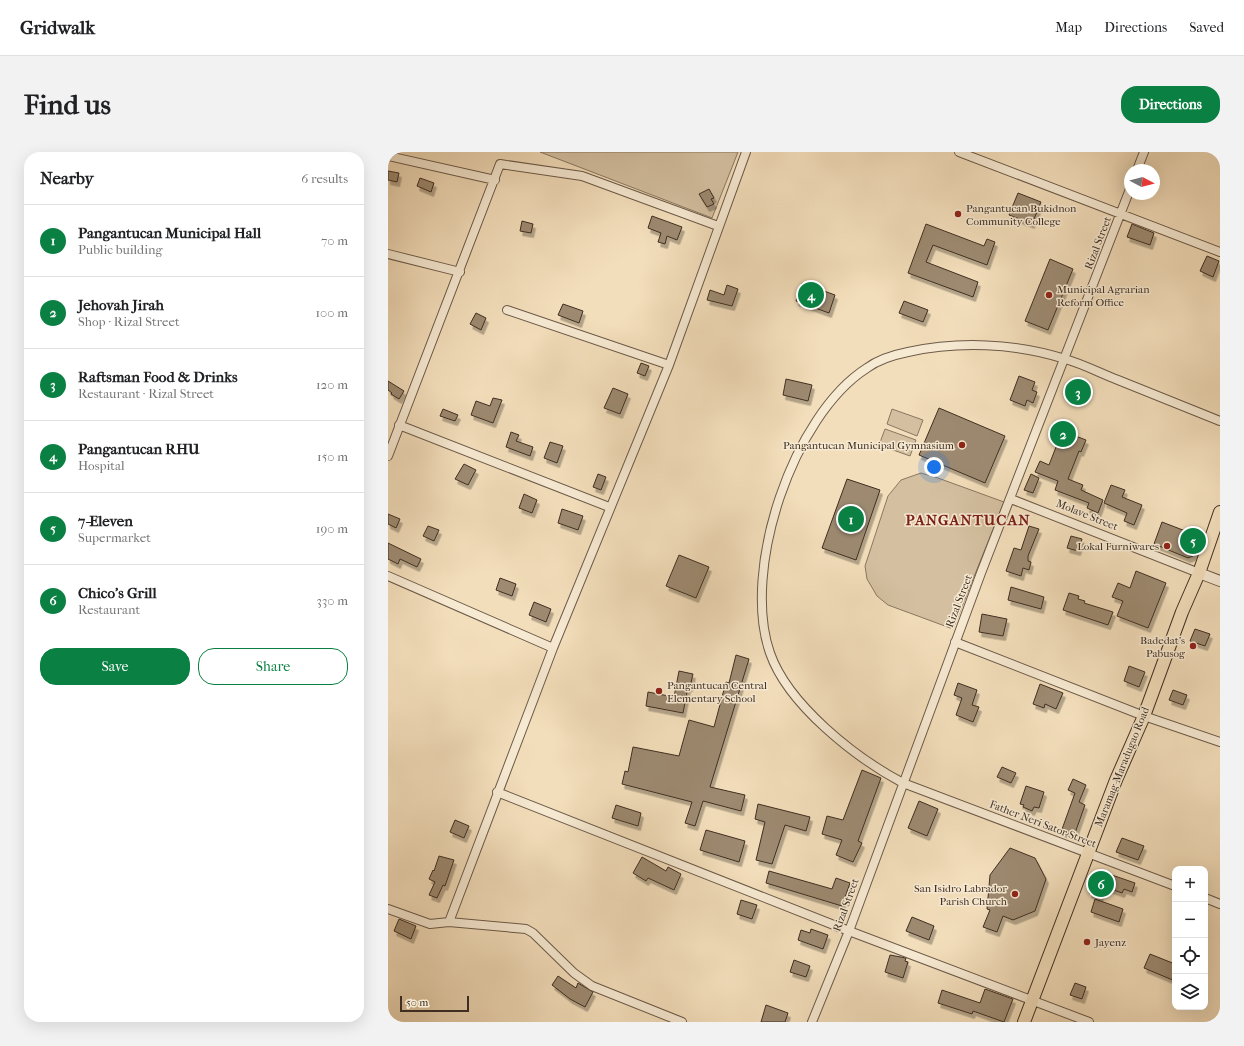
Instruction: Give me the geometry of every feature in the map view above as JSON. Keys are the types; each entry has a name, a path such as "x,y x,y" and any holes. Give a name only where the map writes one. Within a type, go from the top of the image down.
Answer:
{"main road":[{"name":"Maramag-Maradugao Road","path":"1024,1022 1116,780 1144,716 1182,612 1199,573 1220,512"}],"street":[{"path":"448,922 553,648 609,507 669,365 746,152"},
{"path":"959,152 1120,215 1220,252"},
{"path":"1139,164 1144,152"},
{"path":"388,156 495,180"},
{"path":"388,456 460,272 500,164 576,175 600,182 718,226"},
{"name":"Rizal Street","path":"812,1022 849,931 955,642 1126,200"},
{"path":"388,254 460,272"},
{"path":"507,310 669,365"},
{"name":"Father Neri Sator Street","path":"1172,885 903,783 877,769 855,754 804,706 783,678 770,655 764,632 762,605 763,578 772,526 785,481 799,450 814,423 831,401 854,378 883,358 933,348 988,346 1037,352 1065,359 1220,421"},
{"path":"400,425 609,507"},
{"name":"Molave Street","path":"1011,499 1220,581"},
{"path":"388,576 553,648"},
{"path":"955,642 1144,716 1220,742"},
{"path":"497,792 849,931 1032,1002 1088,1022"},
{"path":"1208,899 1220,904"},
{"path":"388,909 430,924 448,922 526,929 534,934 574,973 592,986 682,1022"}],"shaded area":[{"path":"540,152 738,152 712,218"},
{"path":"892,409 923,420 917,436 887,424"},
{"path":"885,429 916,440 910,456 879,445"},
{"path":"921,473 1004,502 953,629 888,605 877,596 867,579 865,566 888,496 901,480"}],"building":[{"path":"388,171 399,173 397,182 388,180"},
{"path":"420,178 434,183 431,192 417,186"},
{"path":"709,189 714,198 711,199 714,204 707,207 699,194"},
{"path":"1018,193 1041,202 1032,224 1009,215"},
{"path":"652,216 682,227 677,240 667,236 665,244 658,242 661,233 648,228"},
{"path":"522,221 533,224 531,233 520,231"},
{"path":"926,224 984,246 987,239 995,242 987,265 933,245 926,262 978,282 973,297 908,273"},
{"path":"1132,224 1154,233 1150,245 1127,237"},
{"path":"1207,256 1219,261 1213,277 1200,271"},
{"name":"Municipal Agrarian Reform Office","path":"1050,259 1073,269 1048,330 1025,321"},
{"path":"802,283 835,295 829,313 796,301"},
{"path":"727,285 738,289 732,306 707,300 710,290 724,295"},
{"path":"904,301 928,310 923,322 899,313"},
{"path":"563,304 583,311 579,323 558,315"},
{"path":"476,313 486,318 481,330 470,324"},
{"path":"641,363 649,366 645,376 637,373"},
{"path":"1019,376 1035,382 1032,390 1037,392 1033,403 1027,400 1025,406 1010,400"},
{"path":"786,379 812,385 808,401 783,395"},
{"path":"388,381 404,391 399,399 388,390"},
{"path":"613,388 628,394 620,414 604,408"},
{"path":"493,398 502,400 493,423 471,415 476,401 490,406"},
{"name":"Pangantucan Municipal Gymnasium","path":"939,408 1005,436 985,483 919,455"},
{"path":"443,409 458,415 455,421 440,416"},
{"path":"1060,430 1086,440 1081,452 1079,451 1068,479 1083,485 1081,490 1103,500 1098,513 1087,508 1089,503 1055,490 1058,481 1035,472 1040,461 1049,465 1058,442 1055,441"},
{"path":"511,432 519,435 516,441 533,447 530,456 506,447"},
{"path":"550,442 563,446 557,463 544,458"},
{"path":"464,464 476,470 468,485 455,479"},
{"path":"598,474 606,477 601,490 593,487"},
{"path":"1031,474 1039,478 1033,493 1024,490"},
{"path":"847,479 880,490 856,560 822,548"},
{"path":"1111,485 1125,490 1122,497 1142,505 1134,525 1124,521 1127,513 1104,503"},
{"path":"524,494 537,500 532,513 519,508"},
{"path":"562,509 583,516 578,530 558,523"},
{"path":"388,514 400,519 396,528 388,524"},
{"path":"1162,522 1201,537 1193,556 1188,558 1154,544"},
{"path":"428,526 439,530 434,541 423,536"},
{"path":"1029,526 1039,529 1028,556 1028,561 1031,562 1029,570 1023,568 1021,576 1006,571 1014,548 1021,550"},
{"path":"1071,536 1082,539 1078,551 1067,548"},
{"path":"388,543 421,559 417,567 400,559 398,564 388,559"},
{"path":"679,555 709,567 696,598 666,586"},
{"path":"1136,571 1166,583 1148,628 1117,616 1123,601 1112,597 1118,583 1130,588"},
{"path":"500,578 516,584 512,596 496,590"},
{"path":"1011,587 1044,597 1041,609 1008,600"},
{"path":"1069,593 1079,596 1078,599 1085,601 1084,603 1113,612 1108,625 1063,610"},
{"path":"534,602 551,609 546,622 529,615"},
{"path":"982,614 1007,619 1003,636 979,632"},
{"path":"1195,629 1210,634 1205,646 1190,641"},
{"path":"736,655 749,659 710,787 745,795 741,811 703,801 695,826 685,823 692,802 622,784 625,771 628,772 633,747 679,756 689,720 714,727 726,682 729,683"},
{"path":"1129,666 1145,672 1139,687 1124,681"},
{"path":"679,671 693,674 690,687 688,687 683,713 646,706 648,692 674,697"},
{"path":"958,683 977,690 972,705 979,707 973,722 956,715 962,698 954,695"},
{"path":"1040,684 1063,693 1056,709 1045,704 1044,708 1033,704"},
{"path":"1173,690 1187,695 1183,705 1169,700"},
{"path":"1002,767 1016,773 1011,783 997,777"},
{"path":"862,770 881,778 858,841 862,843 853,862 836,855 842,840 822,834 827,816 843,820"},
{"path":"1073,779 1086,785 1079,802 1085,805 1074,836 1061,832 1075,793 1068,790"},
{"path":"1026,786 1044,792 1039,808 1034,807 1032,811 1020,804"},
{"path":"919,801 938,809 927,836 908,828"},
{"path":"758,804 810,817 806,831 785,825 772,864 756,860 765,822 755,819"},
{"path":"616,805 641,813 638,826 612,818"},
{"path":"455,820 469,826 464,838 450,832"},
{"path":"706,830 745,841 739,862 700,850"},
{"path":"1122,838 1144,846 1138,860 1116,852"},
{"name":"San Isidro Labrador Parish Church","path":"1010,848 1035,858 1046,879 1035,911 1013,920 1003,916 997,932 983,927 990,910 987,909 990,875"},
{"path":"439,856 454,860 445,886 443,885 437,898 429,895 435,882 429,879 433,870 434,871"},
{"path":"642,857 666,871 668,867 681,874 674,890 648,878 646,881 633,873"},
{"path":"769,871 832,889 836,878 850,883 842,906 766,883"},
{"path":"1109,874 1135,883 1132,892 1124,889 1122,893 1105,887"},
{"path":"1093,882 1104,886 1100,897 1089,893"},
{"path":"1095,899 1123,909 1119,922 1091,912"},
{"path":"741,900 757,905 752,919 737,914"},
{"path":"912,917 934,926 929,940 906,931"},
{"path":"399,919 416,926 411,939 394,931"},
{"path":"811,929 828,935 823,949 798,940 801,930 810,933"},
{"path":"1150,954 1172,963 1172,980 1144,968"},
{"path":"890,955 906,958 905,961 908,962 903,978 885,972"},
{"path":"794,960 810,966 806,977 790,972"},
{"path":"558,976 576,988 578,983 593,992 585,1007 570,999 552,985"},
{"path":"1075,983 1086,987 1082,999 1070,995"},
{"path":"985,989 1013,999 1004,1022 973,1011 972,1014 938,1003 942,990 980,1003"},
{"path":"766,1005 788,1013 785,1022 761,1022"}],"place":[{"name":"Pangantucan Bukidnon Community College","path":"958,214"},
{"name":"Pangantucan RHU","path":"811,295"},
{"name":"Municipal Agrarian Reform Office","path":"1049,295"},
{"name":"Raftsman Food & Drinks","path":"1078,392"},
{"name":"Jehovah Jirah","path":"1063,434"},
{"name":"Pangantucan Municipal Gymnasium","path":"962,445"},
{"name":"Pangantucan Municipal Hall","path":"851,519"},
{"name":"7-Eleven","path":"1193,541"},
{"name":"Lokal Furniwares","path":"1167,546"},
{"name":"Badedat's Pabusog","path":"1193,646"},
{"name":"Pangantucan Central Elementary School","path":"659,691"},
{"name":"Chico's Grill","path":"1101,884"},
{"name":"San Isidro Labrador Parish Church","path":"1015,894"},
{"name":"Jayenz","path":"1087,942"}],"district":[{"name":"PANGANTUCAN","path":"968,520"}]}
